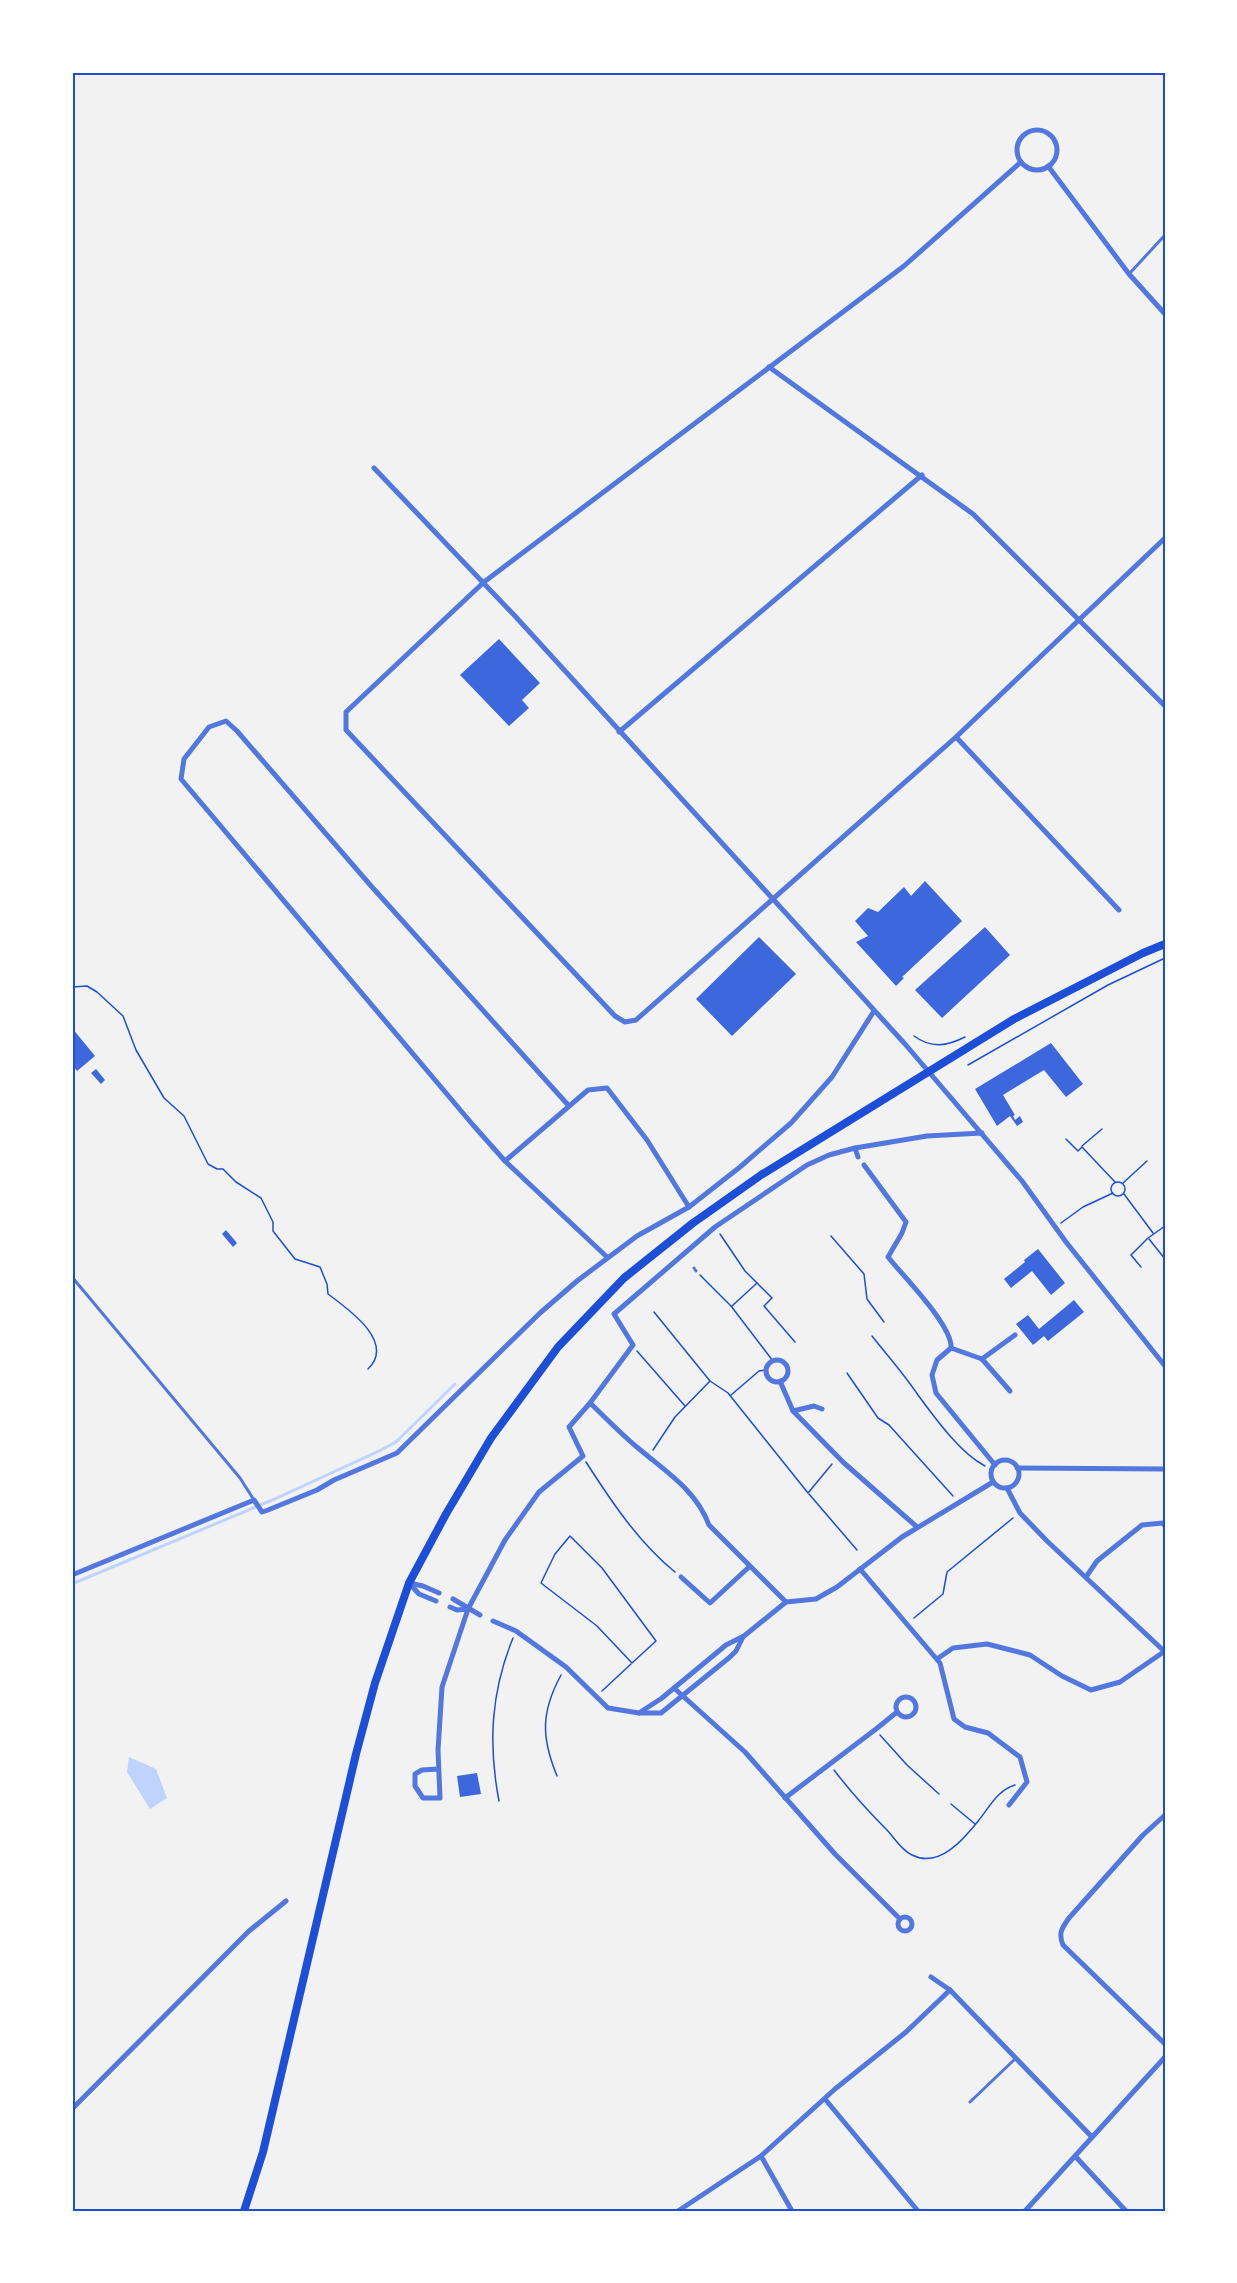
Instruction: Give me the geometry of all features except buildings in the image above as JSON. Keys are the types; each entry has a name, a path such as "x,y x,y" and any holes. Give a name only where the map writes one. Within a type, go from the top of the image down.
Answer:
{"main road":[{"path":"244,2211 263,2152 372,1693 409,1583 491,1438 558,1347 624,1278 693,1222 761,1174 1014,1019 1165,944"}],"street":[{"path":"1032,130 1050,135 1057,147 1054,160 1048,166 1032,170 1021,162 1017,150 1021,138 1032,130"},
{"path":"1021,162 904,266 484,582 346,712 346,730 579,980 615,1016 625,1022 636,1020 956,737 1165,538"},
{"path":"1048,166 1129,274 1165,314"},
{"path":"769,367 973,514 1165,706"},
{"path":"374,468 484,582 608,717 619,732 773,899 982,1133 1022,1180 1165,1366"},
{"path":"619,732 921,475"},
{"path":"569,1106 372,887 237,731 226,721 209,727 184,759 181,779 464,1115 505,1161 607,1257"},
{"path":"956,737 1119,910"},
{"path":"72,1575 254,1500 262,1512 317,1490 334,1480 397,1453 540,1313 607,1257 637,1236 689,1206 760,1151 812,1102 832,1077 874,1011"},
{"path":"505,1161 588,1090 607,1088 647,1140 689,1206"},
{"path":"438,1769 422,1770 415,1774 415,1786 423,1797 440,1798 438,1769 442,1687 468,1609 505,1540 539,1492 583,1456 569,1427 633,1345 614,1314 715,1227 807,1165 829,1155 855,1148 927,1136 982,1133"},
{"path":"855,1148 858,1157"},
{"path":"864,1166 906,1222 888,1257 942,1321 951,1337 951,1348 937,1360 932,1375 936,1393 993,1467 993,1482"},
{"path":"982,1359 1015,1335"},
{"path":"951,1348 982,1359 1010,1391"},
{"path":"773,1361 780,1361 788,1369 787,1376 780,1382 769,1379 766,1370 773,1361"},
{"path":"780,1382 793,1410 839,1457 917,1527"},
{"path":"590,1403 649,1456 674,1475 703,1510 709,1525 786,1602"},
{"path":"793,1410 814,1406 822,1409"},
{"path":"993,1467 1007,1460 1017,1468 1165,1469"},
{"path":"993,1482 999,1487 1007,1488 1017,1480 1017,1468"},
{"path":"639,1713 674,1688 726,1645 744,1636 786,1602 816,1599 837,1587 917,1527 993,1482"},
{"path":"938,1659 953,1648 987,1644 1030,1655 1062,1676 1091,1690 1120,1682 1165,1652 1020,1513 1007,1488"},
{"path":"1086,1577 1097,1561 1142,1525 1163,1524 1165,1526"},
{"path":"681,1577 710,1603 749,1567"},
{"path":"860,1569 938,1659 954,1719 965,1727 988,1733 1020,1757 1027,1782 1009,1805"},
{"path":"409,1583 440,1593"},
{"path":"409,1583 419,1594 436,1601"},
{"path":"453,1599 480,1614"},
{"path":"450,1607 457,1610 468,1609"},
{"path":"493,1621 516,1631 566,1666 608,1708 639,1713 661,1713 736,1651 744,1636"},
{"path":"674,1688 745,1752 835,1854 900,1919"},
{"path":"784,1798 897,1712"},
{"path":"1165,1815 1143,1835 1069,1918 1060,1936 1063,1945 1165,2044"},
{"path":"72,2109 249,1931 286,1901"},
{"path":"931,1977 951,1990 1092,2137"},
{"path":"678,2211 761,2157 825,2099 906,2032 951,1990"},
{"path":"1025,2211 1165,2057"},
{"path":"825,2099 918,2211"},
{"path":"1075,2156 1126,2211"},
{"path":"761,2157 792,2211"}],"lane":[{"path":"1129,274 1165,235"},
{"path":"682,1254 687,1260"},
{"path":"72,1277 233,1469 254,1500"},
{"path":"970,2102 1016,2058"}],"path":[{"path":"968,1065 1108,985 1165,958"},
{"path":"72,987 87,986 97,992 123,1017 136,1050 164,1098 184,1116 208,1164 217,1169 223,1169 236,1182 261,1198 273,1222 273,1232 295,1259 320,1267 327,1284 328,1294 365,1323 377,1350 375,1362 368,1369"},
{"path":"1066,1139 1078,1151 1102,1129"},
{"path":"1082,1147 1115,1182 1123,1183 1147,1161"},
{"path":"1115,1182 1111,1186 1113,1193 1119,1196 1124,1194"},
{"path":"1123,1183 1126,1188 1124,1194"},
{"path":"1056,1227 1083,1208 1113,1193"},
{"path":"1124,1194 1154,1234"},
{"path":"1142,1267 1131,1255 1148,1238 1165,1226"},
{"path":"715,1227 746,1271 772,1298 764,1306 795,1342"},
{"path":"831,1236 864,1274 867,1299 884,1322"},
{"path":"1148,1238 1165,1259"},
{"path":"695,1270 731,1306 773,1361"},
{"path":"731,1306 757,1282"},
{"path":"654,1312 710,1381 730,1395 857,1550"},
{"path":"872,1336 920,1396 926,1408 973,1458 993,1467"},
{"path":"633,1345 685,1407"},
{"path":"730,1395 759,1371 766,1370"},
{"path":"848,1373 878,1418 889,1425 958,1502"},
{"path":"649,1456 675,1417 710,1381"},
{"path":"583,1456 607,1495 658,1559 681,1577"},
{"path":"808,1492 839,1457"},
{"path":"906,1624 943,1594 947,1572 1020,1513"},
{"path":"596,1697 656,1641 602,1568 570,1536 555,1554 541,1583 597,1626 632,1663"},
{"path":"499,1801 494,1773 494,1699 501,1670 516,1631"},
{"path":"557,1776 548,1753 544,1727 550,1695 566,1666"},
{"path":"876,1730 907,1765 939,1794"},
{"path":"830,1764 856,1799 900,1846 912,1856 931,1859 951,1851 1004,1788 1027,1782"},
{"path":"951,1804 976,1824"}],"water":[{"path":"129,1757 156,1769 167,1798 150,1809 127,1772"}],"waterway":[{"path":"72,1584 277,1498 379,1451 396,1442 455,1384"}]}
